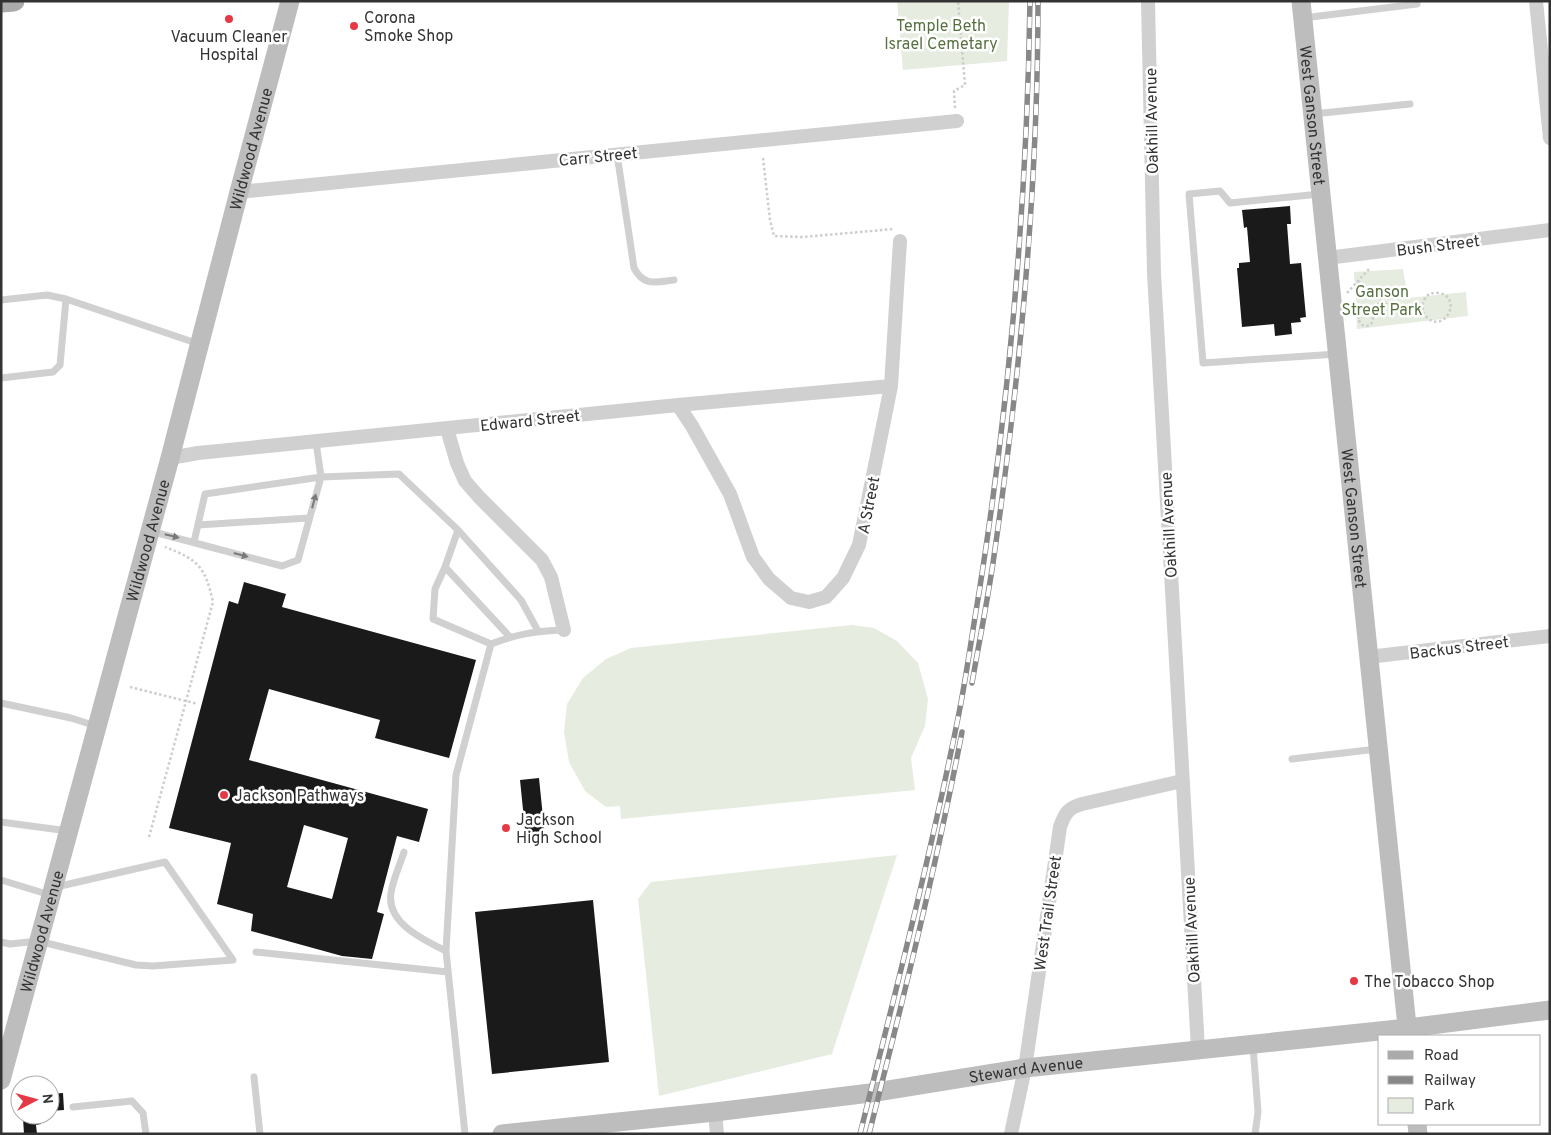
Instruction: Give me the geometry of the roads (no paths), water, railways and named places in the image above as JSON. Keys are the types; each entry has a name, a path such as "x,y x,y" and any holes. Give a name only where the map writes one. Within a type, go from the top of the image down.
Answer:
{"main road":[{"path":"1,2 14,1"}],"street":[{"name":"Wildwood Avenue","path":"1,1080 7,1031 38,941 52,892 170,458 290,1"},
{"name":"Oakhill Avenue","path":"1148,1 1154,272 1198,1049"},
{"path":"1536,1 1545,29 1550,138"},
{"name":"West Ganson Street","path":"1302,10 1408,1032"},
{"name":"Carr Street","path":"239,192 957,121"},
{"name":"Bush Street","path":"1327,258 1550,230"},
{"name":"A Street","path":"678,405 730,494 753,557 769,579 791,598 809,602 826,597 843,578 860,545 891,386 900,241"},
{"name":"Edward Street","path":"170,458 198,453 678,405 891,386"},
{"path":"447,429 465,481 542,560 551,577 564,630"},
{"name":"Backus Street","path":"1368,657 1550,636"},
{"name":"West Trail Street","path":"1011,1134 1024,1068 1060,827 1065,815 1073,807 1082,804 1182,781"},
{"name":"Steward Avenue","path":"502,1134 715,1112 870,1093 1024,1068 1198,1049 1408,1032 1550,1010"},
{"path":"715,1112 717,1134"}],"lane":[{"path":"1302,10 1416,4 1417,1"},
{"path":"1313,114 1410,104"},
{"path":"617,154 634,268 639,278 646,282 674,280"},
{"path":"1320,194 1230,203 1220,191 1189,194 1203,362 1338,354"},
{"path":"1,300 47,295 66,299 200,344"},
{"path":"1,378 53,372 60,365 66,299"},
{"path":"150,531 282,566 298,560 321,476 316,442"},
{"path":"194,542 205,494 321,476 399,474 458,530 521,600 538,631"},
{"path":"198,525 309,518"},
{"path":"458,530 445,568 435,588 433,619 491,644 510,637 538,631 564,630"},
{"path":"445,568 510,637"},
{"path":"466,1134 446,951 456,775 491,644"},
{"path":"1,703 71,718 97,726"},
{"path":"1292,759 1378,749"},
{"path":"1,822 68,831"},
{"path":"404,852 391,893 391,907 400,922 424,940 446,951"},
{"path":"1,880 52,892 166,862 233,960 153,966 136,965 38,941 10,944 1,942"},
{"path":"256,952 448,972"},
{"path":"1253,1044 1258,1112 1255,1134"},
{"path":"254,1077 260,1134"},
{"path":"73,1107 132,1101 143,1113 146,1134"}],"railway":[{"path":"860,1134 937,819 962,698 979,593 1000,446 1015,298 1025,149 1030,1"},
{"path":"972,683 986,608 1003,493 1026,283 1035,142 1038,1"},
{"path":"869,1134 907,984 962,732"}],"place":[{"name":"Vacuum Cleaner Hospital","path":"229,19"},
{"name":"Corona Smoke Shop","path":"354,26"},
{"name":"Jackson Pathways","path":"224,795"},
{"name":"Jackson High School","path":"506,828"},
{"name":"The Tobacco Shop","path":"1354,981"}],"park label":[{"name":"Temple Beth Israel Cemetary","path":"941,34"},
{"name":"Ganson Street Park","path":"1382,300"}]}
